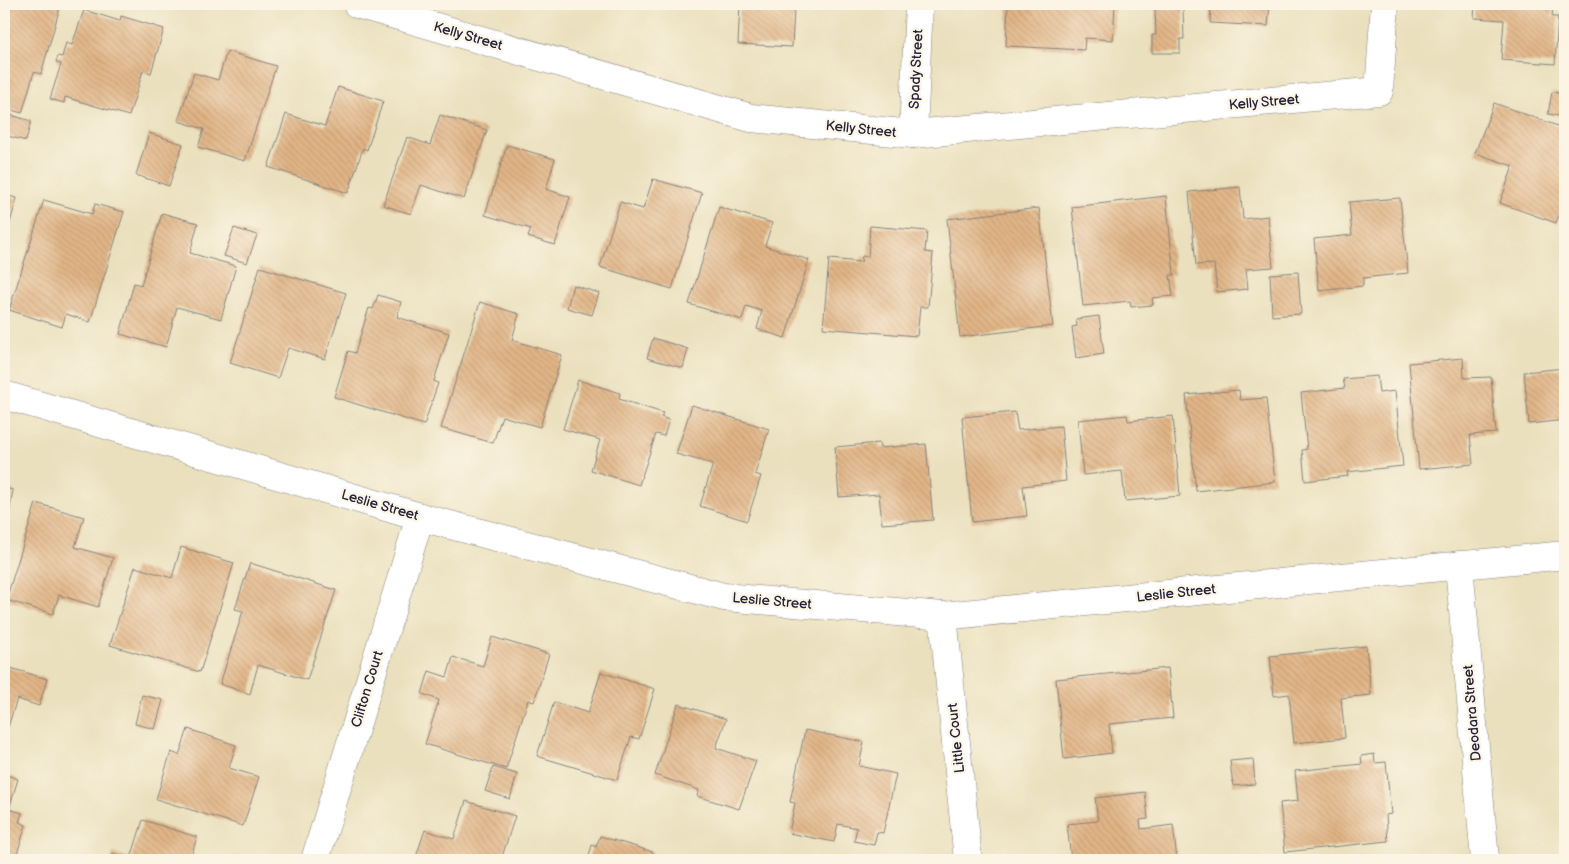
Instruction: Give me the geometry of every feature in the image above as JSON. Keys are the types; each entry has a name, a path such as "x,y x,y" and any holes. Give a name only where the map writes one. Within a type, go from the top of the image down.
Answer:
{"street":[{"name":"Kelly Street","path":"356,4 751,118 913,134 1379,91 1385,4"},
{"name":"Spady Street","path":"913,134 919,4"},
{"name":"Leslie Street","path":"4,395 420,517 724,597 943,616 1565,555"},
{"name":"Clifton Court","path":"315,860 420,517"},
{"name":"Deodara Street","path":"1459,565 1485,860"},
{"name":"Little Court","path":"943,616 968,860"}],"building":[{"path":"12,4 61,4 41,74 34,72 22,113 4,108 4,23 6,24"},
{"path":"740,4 797,4 797,10 794,10 792,47 738,44"},
{"path":"837,4 837,7 802,5"},
{"path":"1008,4 1115,4 1113,40 1085,38 1084,50 1006,46"},
{"path":"1211,4 1270,4 1268,26 1210,23"},
{"path":"1475,4 1553,4 1552,17 1558,17 1555,64 1501,60 1504,20 1474,18"},
{"path":"1183,8 1184,39 1180,39 1180,53 1152,53 1152,35 1156,35 1155,9"},
{"path":"84,10 120,21 121,16 164,29 151,73 143,71 129,116 65,97 64,103 50,99 61,64 56,62 58,56 62,57 66,43 72,45"},
{"path":"227,51 276,66 245,161 198,147 204,129 178,121 194,73 218,80"},
{"path":"338,87 383,101 367,150 363,148 348,193 268,167 286,114 325,126"},
{"path":"1552,92 1565,94 1565,117 1548,114"},
{"path":"1494,103 1563,128 1560,134 1565,135 1565,198 1556,223 1500,203 1513,166 1475,153"},
{"path":"4,113 31,121 26,141 4,135"},
{"path":"440,115 487,130 464,199 421,185 411,214 383,205 407,137 430,145"},
{"path":"149,133 183,144 169,186 136,175"},
{"path":"507,145 555,159 546,189 570,197 555,245 528,237 531,229 485,215"},
{"path":"653,179 702,193 672,289 600,267 620,202 643,209"},
{"path":"1240,187 1243,219 1268,216 1273,267 1246,269 1248,289 1217,292 1214,264 1196,265 1189,192"},
{"path":"4,195 17,198 4,244"},
{"path":"1166,196 1174,275 1170,275 1173,296 1152,298 1153,305 1131,307 1130,301 1083,306 1072,207"},
{"path":"1400,198 1408,273 1363,278 1363,286 1319,291 1314,239 1352,235 1349,202"},
{"path":"44,200 92,214 95,204 124,212 90,322 66,314 62,327 9,310"},
{"path":"719,207 772,223 765,246 809,260 785,338 757,329 762,311 746,306 742,320 689,304"},
{"path":"1039,208 1053,326 960,337 947,219"},
{"path":"162,213 198,223 190,253 236,266 221,319 177,307 166,347 120,334 134,283 141,285"},
{"path":"870,226 927,231 925,252 933,253 928,307 920,307 917,336 823,328 829,259 861,262 862,256 868,257"},
{"path":"234,228 257,235 247,263 224,256"},
{"path":"4,246 10,247 4,269"},
{"path":"260,267 346,293 325,359 288,348 278,378 230,363"},
{"path":"1298,272 1301,314 1272,316 1270,274"},
{"path":"573,285 599,293 592,315 567,308"},
{"path":"378,295 401,302 397,317 449,333 434,381 438,383 424,425 334,397 348,351 355,353 369,308 373,309"},
{"path":"480,302 519,314 512,340 562,355 540,427 502,416 493,443 441,428"},
{"path":"1099,316 1104,354 1076,358 1072,327 1077,326 1076,319"},
{"path":"653,338 688,349 683,368 647,358"},
{"path":"1463,358 1464,378 1491,377 1496,433 1470,435 1473,464 1419,469 1409,363"},
{"path":"1565,368 1565,420 1529,424 1524,372"},
{"path":"1377,376 1379,393 1395,391 1403,466 1347,472 1348,476 1305,481 1302,450 1307,449 1301,393 1345,388 1343,379"},
{"path":"578,380 620,393 619,399 663,413 661,417 669,420 664,436 656,434 639,485 591,470 600,440 563,429"},
{"path":"1239,390 1240,400 1266,398 1275,482 1196,491 1186,395"},
{"path":"692,405 769,429 755,474 761,476 747,521 700,506 713,464 676,454"},
{"path":"1015,412 1018,430 1061,426 1066,481 1023,486 1027,516 972,522 962,417"},
{"path":"1127,415 1128,421 1173,416 1180,496 1125,501 1122,471 1083,475 1078,420"},
{"path":"879,443 880,448 926,444 933,520 882,524 879,494 839,497 835,447"},
{"path":"4,488 13,490 5,534 4,534"},
{"path":"36,503 84,517 75,547 113,558 98,607 59,595 53,614 6,600"},
{"path":"181,547 234,563 200,672 110,645 135,567 172,578"},
{"path":"250,563 336,590 307,680 258,665 250,694 220,684 243,611 235,609"},
{"path":"492,637 549,654 534,702 528,700 506,769 425,744 439,700 422,694 429,671 447,677 453,657 483,666"},
{"path":"1366,646 1371,695 1341,698 1345,738 1294,743 1289,694 1274,696 1270,656"},
{"path":"4,666 47,679 39,706 17,699 4,739"},
{"path":"1168,668 1173,718 1109,724 1112,753 1064,759 1056,679"},
{"path":"601,672 655,689 639,739 631,737 617,780 537,756 554,702 588,713"},
{"path":"142,695 163,700 155,729 135,724"},
{"path":"678,704 726,719 716,748 756,761 739,809 697,796 699,790 655,775"},
{"path":"188,729 236,745 229,768 259,777 243,826 156,799 171,752 179,755"},
{"path":"805,730 864,742 859,766 896,774 883,833 877,832 874,845 854,841 857,828 838,824 834,842 789,833 795,803 790,802"},
{"path":"1374,754 1375,763 1386,762 1391,814 1386,815 1388,841 1285,852 1280,803 1298,801 1295,771 1362,764 1361,756"},
{"path":"1253,759 1255,784 1233,786 1230,761"},
{"path":"493,767 517,774 510,799 485,791"},
{"path":"4,774 18,779 9,809 22,813 19,822 26,825 15,860 4,860"},
{"path":"1145,792 1148,819 1140,820 1141,829 1173,825 1177,860 1071,860 1067,824 1098,821 1095,798"},
{"path":"466,801 515,816 502,857 496,856 494,860 415,860 425,830 454,839"},
{"path":"143,820 197,837 190,860 111,860 113,853 131,858"},
{"path":"600,836 653,852 651,860 588,860 592,845 596,847"}]}
